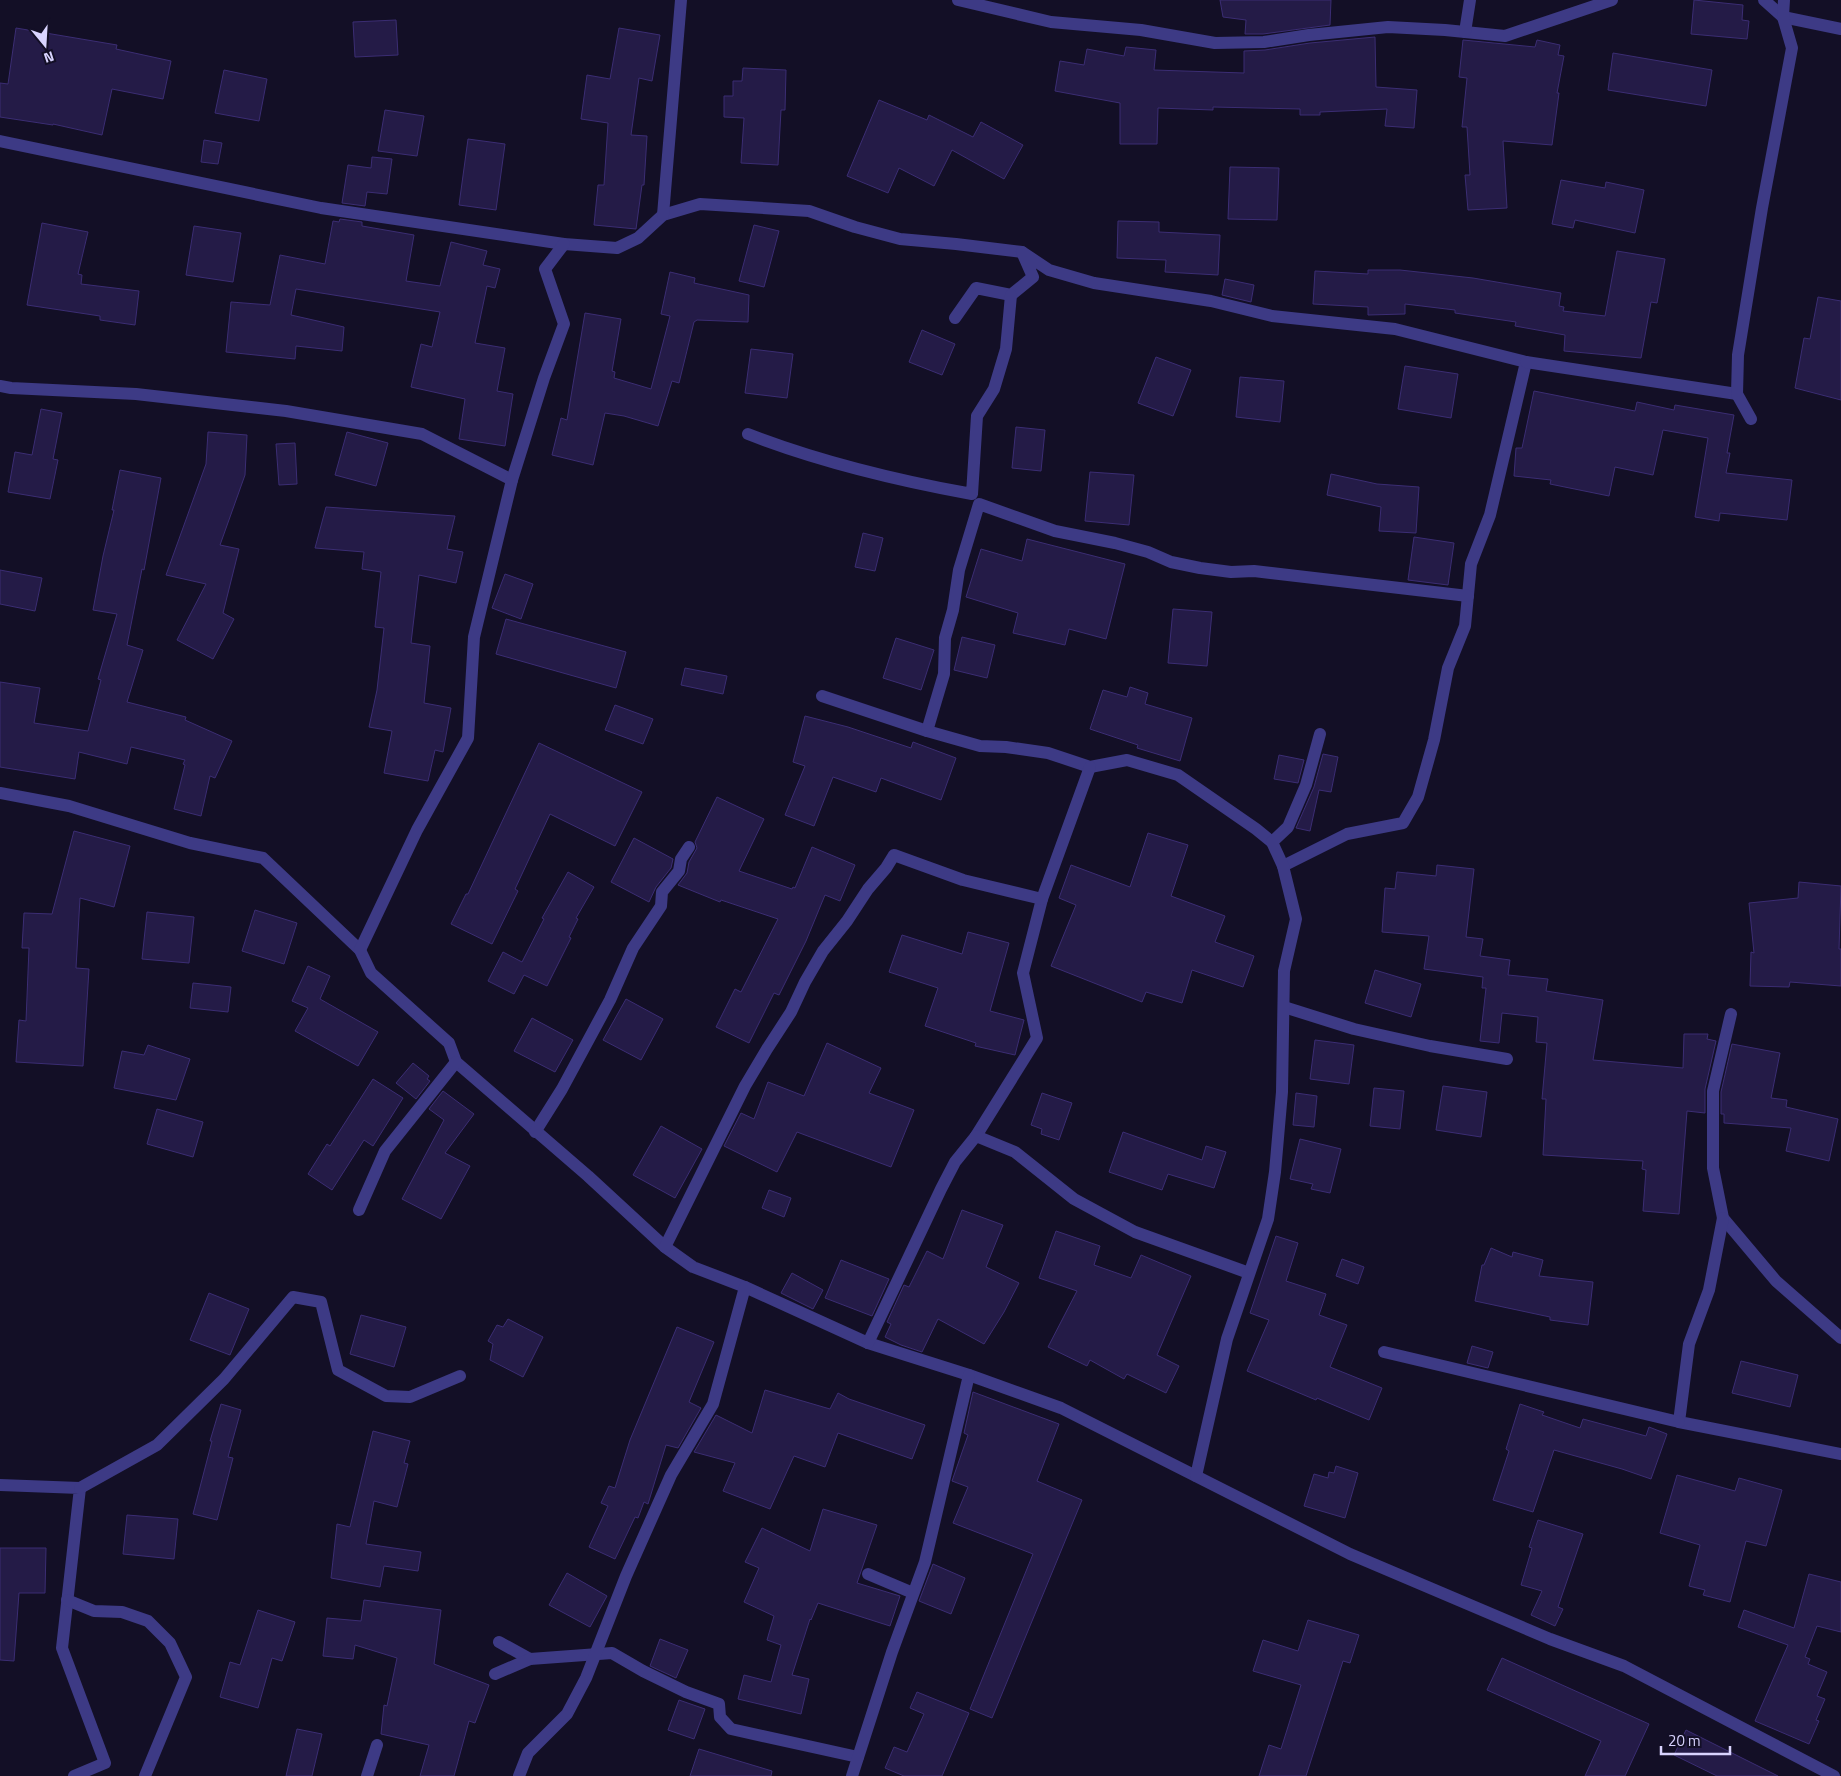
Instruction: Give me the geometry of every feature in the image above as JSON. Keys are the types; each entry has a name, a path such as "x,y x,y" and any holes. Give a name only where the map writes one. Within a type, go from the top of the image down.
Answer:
{"street":[{"path":"663,215 681,0"},
{"path":"958,0 1051,22 1141,30 1215,43 1264,42 1309,35 1388,27 1505,36 1612,0"},
{"path":"1465,32 1470,0"},
{"path":"1764,0 1783,17 1841,29"},
{"path":"1751,419 1737,394 1738,355 1762,208 1792,48 1783,17 1784,0"},
{"path":"0,141 321,208 564,244 617,248 638,238 663,215 700,204 809,211 900,239 1022,252 1049,270 1094,283 1210,301 1272,316 1395,329 1526,362 1737,394"},
{"path":"360,950 416,830 468,738 474,637 512,480 544,378 564,324 545,269 564,244"},
{"path":"927,731 944,674 945,638 953,610 959,570 975,499 977,416 994,389 1006,348 1011,296 1033,277 1022,252"},
{"path":"955,318 976,288 1011,296"},
{"path":"1283,866 1347,834 1403,823 1418,797 1434,740 1448,668 1465,626 1471,564 1490,515 1526,362"},
{"path":"0,386 136,394 286,411 422,434 512,480"},
{"path":"748,434 838,465 875,472 975,499 1055,531 1115,543 1148,552 1171,562 1231,572 1254,571 1468,596"},
{"path":"822,696 927,731 980,746 1048,752 1090,767 1127,760 1178,774 1272,842 1283,866 1296,918 1284,971 1282,1092 1276,1172 1268,1219 1227,1339 1196,1476"},
{"path":"1272,842 1288,827 1306,785 1320,734"},
{"path":"868,1343 940,1189 955,1162 976,1136 1037,1038 1023,973 1042,899 1090,767"},
{"path":"0,793 68,806 190,843 263,858 360,950 371,973 449,1042 456,1062 588,1176 665,1247 693,1267 868,1343 969,1375 1061,1408 1350,1554 1550,1640 1624,1666 1834,1776"},
{"path":"535,1132 562,1089 606,1008 633,948 661,906 662,892 679,872 681,859 689,847"},
{"path":"665,1247 741,1094 791,1012 805,982 823,951 894,855 963,880 1042,899"},
{"path":"1284,1007 1364,1031 1430,1046 1507,1059"},
{"path":"1679,1422 1689,1344 1709,1290 1722,1218 1713,1168 1713,1091 1731,1014"},
{"path":"359,1210 385,1151 456,1062"},
{"path":"976,1136 1015,1152 1074,1198 1135,1232 1249,1273"},
{"path":"1722,1218 1776,1281 1841,1338"},
{"path":"520,1776 528,1753 567,1714 586,1678 626,1576 671,1475 713,1404 745,1288"},
{"path":"0,1485 80,1488 157,1445 224,1379 293,1297 321,1302 338,1370 386,1396 410,1397 460,1376"},
{"path":"1384,1352 1679,1422 1841,1454"},
{"path":"852,1776 892,1652 924,1562 969,1375"},
{"path":"74,1776 105,1763 62,1648 80,1488"},
{"path":"868,1574 913,1592"},
{"path":"67,1600 94,1611 122,1612 148,1621 170,1643 186,1677 145,1776"},
{"path":"499,1642 530,1659"},
{"path":"495,1674 530,1659 612,1653 686,1692 719,1704 720,1717 731,1728 858,1757"},
{"path":"367,1776 377,1744"}],"building":[{"path":"1220,0 1331,0 1330,25 1263,34 1245,34 1246,20 1223,17"},
{"path":"1694,0 1743,5 1742,20 1749,21 1747,39 1691,34"},
{"path":"396,20 398,55 355,57 353,22"},
{"path":"16,28 117,45 116,49 171,61 163,99 112,89 102,135 53,124 0,117 0,83 8,84"},
{"path":"619,28 660,35 652,81 639,78 631,135 647,136 644,185 642,185 636,229 594,225 598,185 604,185 608,123 581,119 587,75 610,79"},
{"path":"1375,37 1376,87 1417,90 1414,128 1385,126 1387,109 1320,112 1320,115 1300,115 1300,109 1213,107 1213,110 1158,108 1157,144 1120,144 1120,103 1055,91 1060,61 1084,65 1087,49 1124,56 1126,47 1156,50 1154,70 1244,73 1244,51"},
{"path":"1463,40 1535,47 1537,40 1560,45 1558,55 1564,56 1557,93 1559,93 1552,145 1503,141 1507,208 1468,210 1465,175 1470,175 1467,127 1462,127 1467,78 1459,77"},
{"path":"1613,53 1712,70 1706,106 1608,90"},
{"path":"743,68 786,70 785,110 781,110 778,165 741,163 744,118 724,117 724,96 733,96 733,81 742,81"},
{"path":"224,70 267,79 259,121 215,113"},
{"path":"879,100 927,120 929,115 973,137 981,122 1023,145 1004,179 952,150 934,186 899,168 888,193 847,176"},
{"path":"385,110 424,116 417,156 378,151"},
{"path":"468,139 505,144 496,210 459,205"},
{"path":"204,140 222,143 218,164 201,162"},
{"path":"372,157 392,159 387,194 367,192 365,206 342,203 348,165 371,168"},
{"path":"1230,167 1279,168 1277,220 1228,219"},
{"path":"1561,180 1605,188 1606,182 1644,190 1635,233 1575,220 1573,228 1552,224"},
{"path":"340,219 362,222 362,226 414,235 406,281 440,286 451,242 487,251 483,265 500,269 495,288 487,286 475,343 505,348 497,391 513,394 505,446 459,439 465,399 411,387 421,344 432,347 440,312 296,289 291,315 344,327 342,351 296,346 295,359 226,352 231,302 270,305 280,255 325,264 333,221 339,222"},
{"path":"1118,221 1159,222 1159,232 1220,235 1218,275 1165,272 1166,260 1117,258"},
{"path":"42,223 88,232 78,274 82,275 81,284 139,291 135,325 100,320 100,316 27,305"},
{"path":"754,225 779,231 764,287 739,281"},
{"path":"194,226 241,233 233,282 186,275"},
{"path":"1617,251 1665,259 1657,303 1651,302 1641,358 1564,351 1565,335 1515,326 1516,322 1455,313 1455,310 1405,304 1405,314 1368,315 1368,307 1313,304 1315,271 1368,274 1368,270 1400,270 1473,278 1561,293 1559,306 1564,307 1563,311 1605,316"},
{"path":"670,272 695,278 694,283 749,295 748,322 697,320 694,322 679,383 672,381 658,426 624,416 605,413 593,465 552,455 561,418 567,420 585,313 621,319 612,371 615,372 614,378 651,389 670,316 661,314"},
{"path":"1225,279 1254,285 1251,302 1222,295"},
{"path":"1818,297 1841,301 1841,400 1795,388 1804,338 1810,339"},
{"path":"922,330 955,344 942,375 909,362"},
{"path":"751,349 793,354 787,398 745,393"},
{"path":"1156,357 1191,370 1173,416 1138,403"},
{"path":"1405,366 1458,374 1451,418 1398,409"},
{"path":"1240,377 1284,381 1280,422 1236,417"},
{"path":"1534,391 1635,411 1637,402 1674,410 1675,405 1734,415 1727,453 1730,453 1726,473 1792,480 1787,520 1720,513 1719,521 1695,517 1708,438 1663,430 1653,475 1615,467 1609,496 1550,484 1551,480 1514,476 1516,448 1522,448"},
{"path":"41,409 62,413 53,459 58,460 50,499 8,492 15,452 32,455"},
{"path":"1016,427 1045,430 1041,471 1012,468"},
{"path":"208,432 247,435 245,475 220,545 239,549 223,613 234,619 213,659 177,640 206,584 166,575 206,464"},
{"path":"347,432 388,443 376,486 335,475"},
{"path":"295,443 297,484 279,485 276,444"},
{"path":"120,470 161,478 144,570 142,569 127,645 143,650 127,702 186,717 185,720 232,741 215,778 210,776 201,816 174,809 185,760 131,747 127,764 79,752 75,779 0,767 0,682 40,688 34,723 88,731 101,680 98,679 117,614 93,610 114,510 112,510"},
{"path":"1090,472 1134,475 1129,525 1085,521"},
{"path":"1331,474 1377,484 1419,487 1416,533 1379,531 1381,507 1327,495"},
{"path":"326,507 455,516 447,549 463,552 456,583 419,575 411,643 430,646 424,703 451,708 443,752 435,750 428,781 384,773 392,731 369,727 377,690 384,628 375,627 381,572 362,569 364,552 315,548"},
{"path":"863,533 883,538 875,571 855,567"},
{"path":"1414,537 1454,543 1448,585 1408,580"},
{"path":"1027,539 1125,564 1106,639 1069,629 1065,645 1013,633 1018,613 966,597 981,549 1022,561"},
{"path":"0,570 42,578 35,611 0,604"},
{"path":"505,574 533,584 521,619 492,608"},
{"path":"1173,609 1212,612 1207,666 1168,663"},
{"path":"506,619 626,652 616,688 496,654"},
{"path":"962,637 995,645 987,678 954,670"},
{"path":"896,638 934,650 921,690 883,678"},
{"path":"685,668 727,676 723,694 681,685"},
{"path":"1130,687 1148,693 1145,704 1192,718 1180,761 1137,748 1138,745 1090,729 1103,690 1127,697"},
{"path":"615,705 653,719 643,744 605,730"},
{"path":"805,716 848,727 911,748 913,742 956,758 941,800 881,778 876,792 833,777 814,826 785,815 805,766 793,762"},
{"path":"539,743 642,792 615,846 550,814 515,889 518,891 492,944 451,924 466,894 468,894"},
{"path":"1323,754 1338,757 1331,792 1319,790 1310,831 1296,828 1314,787"},
{"path":"1279,755 1304,760 1298,783 1274,779"},
{"path":"717,797 764,819 739,871 792,889 793,887 795,888 812,847 855,865 840,901 825,895 806,941 779,995 774,993 749,1043 716,1027 735,989 741,992 778,919 721,900 720,902 678,885 687,873 689,862 697,848 695,842"},
{"path":"74,831 130,846 114,907 80,898 76,968 89,969 83,1066 16,1062 19,1020 26,1021 29,948 22,948 24,913 52,914"},
{"path":"1148,833 1188,845 1171,896 1225,916 1215,942 1254,956 1243,987 1192,970 1182,1003 1146,992 1142,1002 1051,966 1076,905 1059,898 1071,865 1130,887"},
{"path":"634,838 673,859 671,868 656,887 649,902 611,882"},
{"path":"1437,865 1474,869 1466,937 1483,939 1480,956 1510,960 1508,975 1548,979 1546,991 1603,1000 1593,1060 1683,1068 1684,1034 1708,1034 1707,1039 1716,1041 1705,1089 1705,1113 1687,1111 1679,1214 1643,1211 1646,1170 1642,1169 1643,1161 1543,1155 1546,1099 1542,1099 1547,1043 1536,1042 1538,1017 1502,1013 1499,1043 1480,1041 1486,988 1482,988 1483,977 1424,969 1429,936 1382,932 1385,888 1395,889 1397,872 1436,876"},
{"path":"568,872 594,887 576,918 578,919 569,937 571,938 547,986 524,975 514,994 488,981 503,952 522,962 544,919 542,918"},
{"path":"1799,882 1841,886 1839,949 1841,949 1841,986 1790,982 1789,987 1750,986 1751,952 1754,953 1749,903 1798,898"},
{"path":"255,910 297,923 284,964 242,951"},
{"path":"147,912 194,917 189,963 142,959"},
{"path":"968,932 1009,943 990,1011 1024,1020 1015,1055 975,1046 976,1043 925,1026 938,988 889,972 902,935 962,954"},
{"path":"308,966 330,976 320,999 378,1032 358,1066 295,1031 308,1008 292,1001"},
{"path":"1375,970 1421,984 1411,1017 1365,1003"},
{"path":"193,983 231,987 228,1012 190,1008"},
{"path":"626,999 663,1019 641,1060 603,1040"},
{"path":"532,1018 573,1040 555,1072 514,1051"},
{"path":"1315,1040 1354,1045 1349,1084 1310,1079"},
{"path":"827,1043 881,1068 869,1093 914,1110 891,1167 797,1132 777,1172 724,1146 741,1113 754,1119 768,1082 804,1096"},
{"path":"1732,1044 1780,1053 1771,1098 1787,1100 1786,1107 1838,1119 1829,1161 1786,1151 1791,1128 1724,1123 1724,1114 1721,1114 1721,1092"},
{"path":"148,1045 190,1059 176,1100 114,1088 122,1051 144,1055"},
{"path":"413,1063 429,1076 427,1079 430,1081 416,1099 396,1083"},
{"path":"373,1079 403,1098 373,1146 364,1140 332,1190 308,1174 327,1144 330,1146"},
{"path":"1443,1086 1487,1092 1481,1137 1436,1130"},
{"path":"1374,1088 1404,1091 1400,1129 1370,1126"},
{"path":"443,1091 474,1114 445,1153 470,1166 441,1219 402,1199 444,1120 429,1109"},
{"path":"1042,1093 1072,1103 1059,1140 1041,1134 1042,1129 1031,1125"},
{"path":"1296,1093 1317,1096 1314,1127 1293,1125"},
{"path":"157,1109 203,1122 193,1157 147,1144"},
{"path":"661,1126 702,1149 675,1198 633,1175"},
{"path":"1123,1132 1202,1160 1206,1146 1226,1152 1214,1188 1168,1174 1162,1190 1109,1172"},
{"path":"1300,1139 1341,1149 1330,1193 1311,1189 1313,1184 1290,1179"},
{"path":"769,1190 791,1198 784,1217 762,1208"},
{"path":"962,1210 1003,1225 986,1267 1019,1283 1004,1312 984,1344 938,1319 922,1352 885,1337 891,1324 887,1322 904,1285 909,1287 927,1251 943,1259"},
{"path":"1056,1231 1100,1246 1094,1265 1131,1278 1141,1255 1191,1276 1157,1355 1179,1366 1166,1393 1127,1374 1124,1379 1090,1360 1087,1366 1048,1347 1077,1291 1039,1278"},
{"path":"1276,1236 1298,1243 1286,1281 1326,1294 1319,1315 1347,1325 1330,1367 1382,1388 1369,1420 1247,1371 1269,1320 1250,1313"},
{"path":"1491,1248 1512,1257 1513,1252 1543,1260 1539,1276 1593,1282 1588,1325 1550,1320 1550,1317 1475,1301 1482,1265 1484,1265"},
{"path":"1342,1259 1364,1267 1358,1284 1336,1276"},
{"path":"841,1260 889,1279 872,1316 825,1298"},
{"path":"792,1273 823,1290 813,1309 781,1293"},
{"path":"209,1293 249,1309 230,1355 190,1340"},
{"path":"361,1315 406,1327 394,1367 350,1354"},
{"path":"508,1319 543,1337 523,1377 490,1360 493,1344 488,1341 497,1325 503,1327"},
{"path":"677,1327 714,1342 689,1402 701,1408 678,1448 666,1445 648,1504 644,1502 638,1518 635,1517 615,1559 589,1547 608,1506 601,1503 609,1486 615,1488 630,1440"},
{"path":"1472,1346 1493,1352 1488,1368 1467,1363"},
{"path":"1741,1361 1798,1375 1790,1407 1732,1393"},
{"path":"765,1390 830,1409 838,1393 849,1399 925,1425 912,1459 838,1433 825,1467 794,1456 770,1509 723,1491 735,1463 694,1452 716,1415 752,1433"},
{"path":"973,1392 1059,1424 1037,1481 1082,1500 992,1718 970,1709 1033,1554 953,1523 968,1487 952,1481 968,1435 964,1433"},
{"path":"221,1404 241,1410 228,1457 233,1458 217,1520 193,1514 212,1441 210,1441"},
{"path":"1520,1404 1544,1412 1542,1415 1580,1428 1583,1419 1646,1436 1649,1427 1667,1434 1651,1479 1554,1450 1533,1512 1493,1500 1509,1451 1506,1449"},
{"path":"373,1431 410,1441 404,1463 408,1464 397,1507 374,1501 366,1544 421,1552 418,1571 384,1566 380,1587 331,1578 337,1524 350,1527"},
{"path":"1336,1466 1358,1473 1345,1518 1304,1506 1314,1474 1328,1478 1329,1472 1334,1473"},
{"path":"1677,1475 1735,1491 1739,1478 1782,1490 1766,1546 1746,1541 1730,1602 1703,1595 1705,1590 1689,1586 1700,1545 1660,1533"},
{"path":"823,1509 877,1525 857,1583 900,1596 890,1626 818,1603 810,1619 792,1675 809,1679 801,1714 738,1699 744,1675 771,1682 781,1645 767,1640 774,1616 744,1602 759,1568 745,1562 762,1528 810,1551"},
{"path":"127,1515 178,1519 174,1559 123,1554"},
{"path":"1538,1520 1583,1534 1558,1607 1563,1609 1555,1626 1531,1615 1542,1591 1521,1585 1532,1548 1529,1547"},
{"path":"0,1548 46,1548 45,1593 19,1593 14,1661 0,1660"},
{"path":"933,1564 965,1578 951,1614 919,1601"},
{"path":"567,1573 607,1596 590,1627 549,1605"},
{"path":"1809,1574 1841,1582 1841,1632 1817,1626 1805,1657 1810,1659 1808,1664 1827,1672 1817,1696 1825,1699 1816,1720 1819,1721 1809,1744 1755,1721 1788,1645 1738,1627 1744,1610 1794,1628"},
{"path":"364,1600 441,1610 434,1664 489,1685 475,1723 469,1721 454,1776 420,1776 429,1745 381,1734 384,1705 387,1706 397,1658 355,1645 353,1659 323,1656 327,1618 361,1621"},
{"path":"258,1610 295,1622 282,1661 272,1658 258,1708 220,1697 230,1662 240,1665"},
{"path":"1308,1620 1359,1635 1350,1663 1343,1661 1306,1776 1259,1776 1269,1745 1281,1749 1301,1685 1253,1671 1263,1640 1298,1651"},
{"path":"660,1639 688,1650 676,1678 650,1666"},
{"path":"1502,1658 1649,1724 1625,1776 1585,1776 1601,1741 1487,1690"},
{"path":"917,1692 969,1713 942,1776 904,1776 885,1768 894,1747 907,1752 924,1714 910,1708"},
{"path":"679,1700 705,1709 694,1739 668,1730"},
{"path":"297,1729 322,1734 312,1776 286,1776"},
{"path":"1686,1730 1778,1776 1717,1776 1674,1755"},
{"path":"699,1749 772,1771 771,1776 690,1776"}]}
